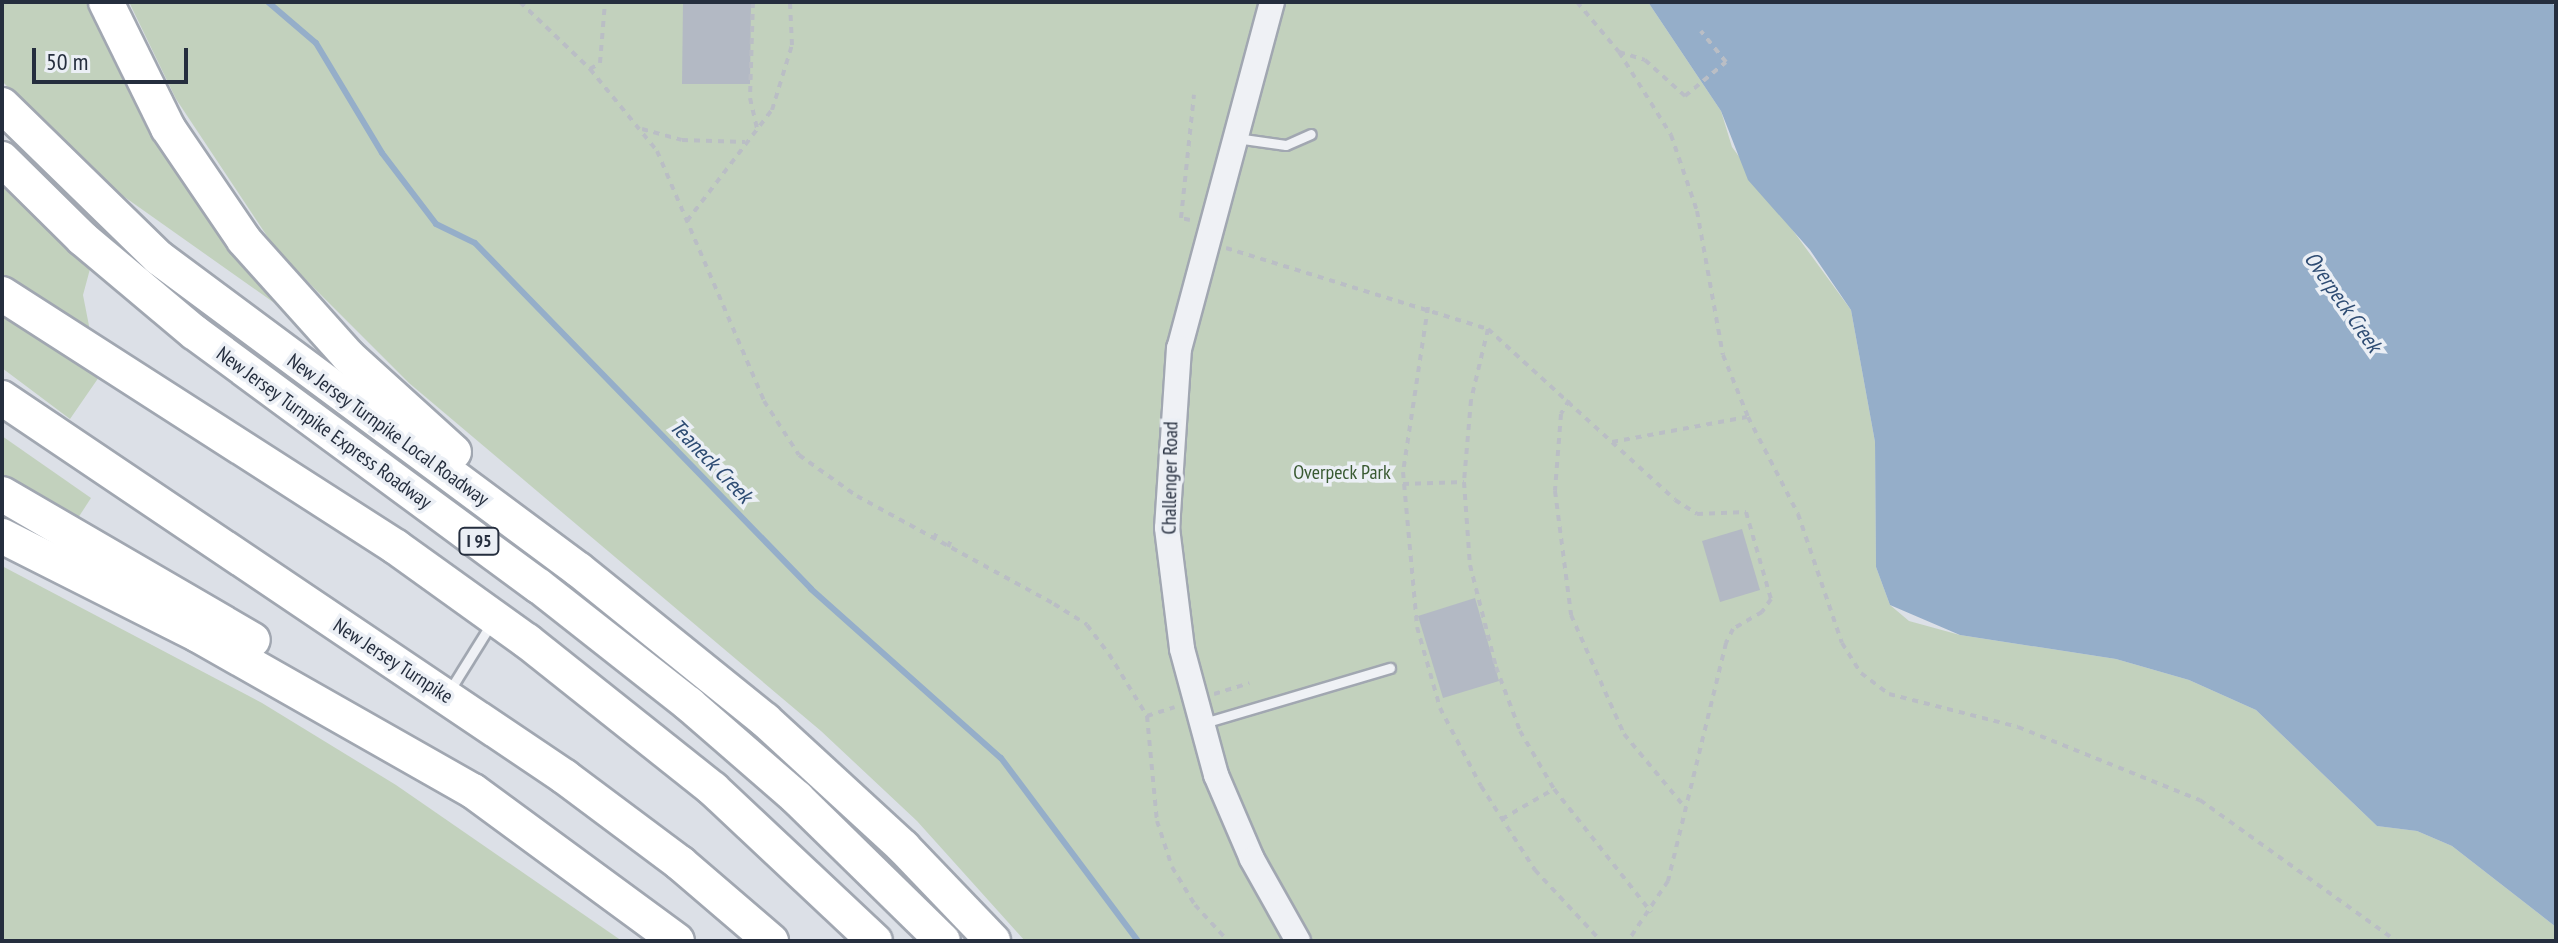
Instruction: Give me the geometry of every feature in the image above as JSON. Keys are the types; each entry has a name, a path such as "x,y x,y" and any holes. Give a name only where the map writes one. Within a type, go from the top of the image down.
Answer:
{"highway":[{"path":"106,2 168,128 244,240 348,356 490,481 559,556"},
{"name":"New Jersey Turnpike Local Roadway","path":"2,105 91,198 188,282 559,556 800,750 993,941"},
{"name":"New Jersey Turnpike Express Roadway","path":"2,159 165,310 558,600 689,704 797,798 943,941"},
{"path":"2,270 339,492 396,547"},
{"path":"2,294 396,547 495,617 689,768 875,941"},
{"name":"New Jersey Turnpike","path":"2,398 446,696 629,824 771,941"},
{"path":"2,494 416,742 473,791 677,941"},
{"path":"2,536 198,635 473,791"}],"street":[{"name":"Challenger Road","path":"1272,2 1209,226 1179,348 1166,485 1174,604 1201,724 1216,775 1252,859 1298,941"}],"lane":[{"path":"1233,137 1286,145 1311,134"},
{"path":"446,696 495,617"},
{"path":"1201,724 1390,668"}],"path":[{"path":"520,2 590,69 657,151 782,435 820,472 1087,625 1109,654 1147,716 1157,821 1172,867 1195,905 1228,941"},
{"path":"590,69 600,63 605,2"},
{"path":"753,2 750,98 757,129"},
{"path":"687,221 772,110 792,45 790,2"},
{"path":"1577,2 1619,52 1671,135 1697,211 1723,355 1748,417 1798,514 1842,643 1875,686 1928,707 2018,727 2200,800 2396,941"},
{"path":"1619,52 1645,60 1685,96 1726,62 1701,31"},
{"path":"1194,95 1181,218 1224,230 1220,241 1228,249 1428,307 1488,329 1612,442 1697,514 1746,512 1771,599 1762,612 1733,629 1726,643 1683,805 1668,881 1651,912 1628,941"},
{"path":"642,129 682,140 745,142"},
{"path":"1428,307 1408,413 1403,484 1414,609 1440,708 1502,819 1535,870 1601,941"},
{"path":"1488,329 1471,400 1464,482 1470,565 1496,667 1520,731 1554,789 1651,912"},
{"path":"1569,400 1561,414 1555,491 1571,615 1624,734 1683,805"},
{"path":"1612,442 1748,417"},
{"path":"1403,484 1464,482"},
{"path":"934,539 938,529"},
{"path":"948,547 952,537"},
{"path":"1502,819 1554,789"}],"green space":[{"path":"2,2 90,2 136,104 297,319 92,174 2,81"},
{"name":"Overpeck Park","path":"129,2 1648,2 1721,111 1732,147 1851,310 1875,442 1876,567 1890,605 1909,621 1960,635 2116,659 2189,680 2256,710 2377,826 2417,831 2452,846 2556,927 2556,941 1025,941 917,821 821,731 409,383 277,251 176,99"},
{"path":"2,184 90,269 83,295 99,377 70,419 2,368"},
{"path":"2,436 91,498 78,518 2,477"},
{"path":"2,566 262,703 396,785 622,941 2,941"}],"water":[{"name":"Overpeck Creek","path":"1648,2 2551,2 2556,7 2556,927 2452,846 2417,831 2377,826 2256,710 2189,680 2116,659 1960,635 1890,605 1876,567 1875,442 1851,310 1810,250 1748,180 1721,111"}],"building":[{"path":"683,4 751,4 750,84 682,84"},
{"path":"1742,529 1760,590 1720,602 1702,541"},
{"path":"1475,598 1499,681 1443,698 1418,616"}],"waterway":[{"name":"Teaneck Creek","path":"268,2 316,43 382,153 436,224 475,243 811,589 1001,758 1138,941"}]}
